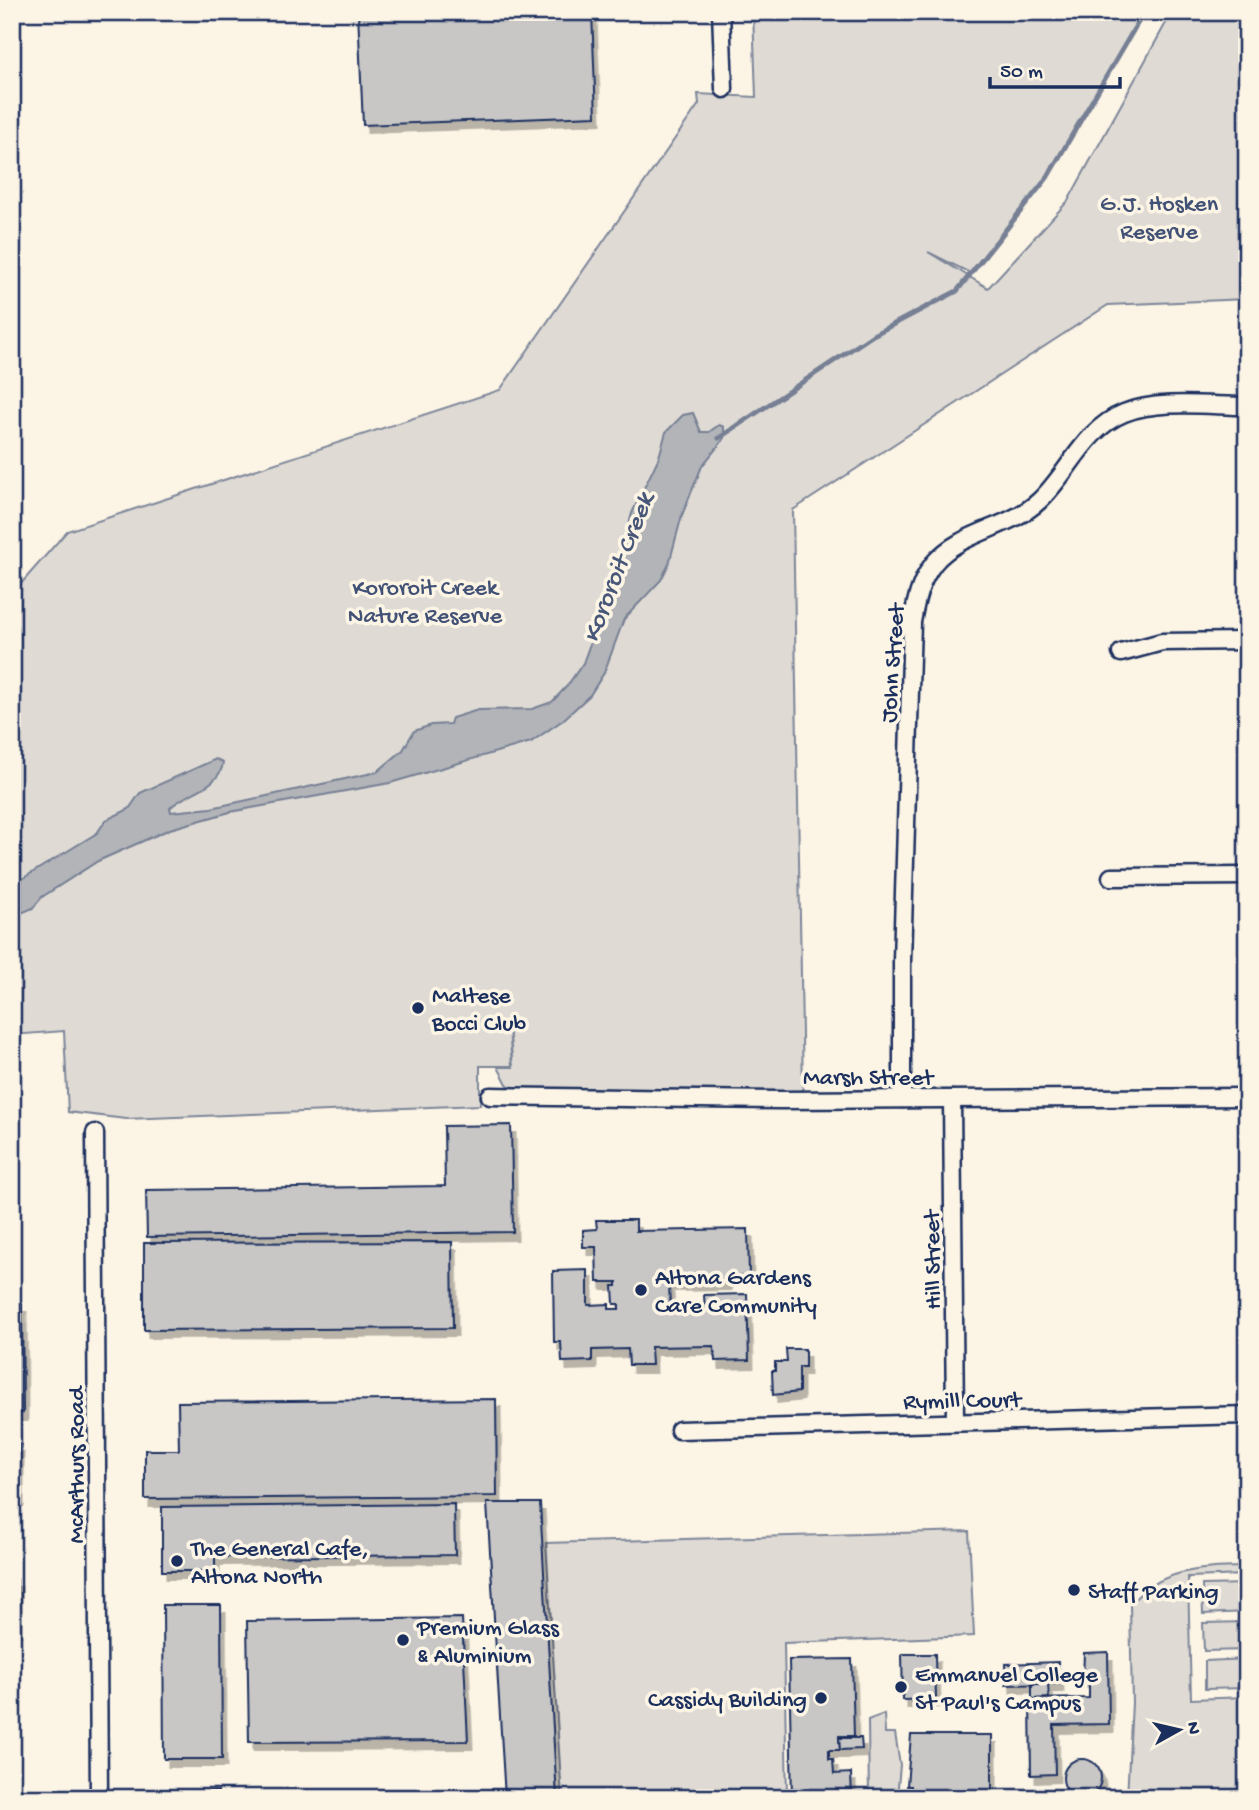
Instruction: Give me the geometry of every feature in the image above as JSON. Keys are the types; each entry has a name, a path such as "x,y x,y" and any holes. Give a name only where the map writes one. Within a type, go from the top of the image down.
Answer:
{"street":[{"path":"721,12 724,89"},
{"name":"John Street","path":"902,1098 902,961 912,622 916,596 926,574 950,549 1019,517 1040,500 1093,435 1122,414 1161,407 1247,406"},
{"path":"1121,653 1162,642 1247,641"},
{"path":"1111,877 1247,876"},
{"name":"Marsh Street","path":"490,1096 551,1099 1247,1097"},
{"name":"Hill Street","path":"953,1098 955,1422"},
{"name":"McArthurs Road","path":"95,1133 99,1798"},
{"name":"Rymill Court","path":"679,1430 1247,1415"}],"green space":[{"path":"753,12 1144,12 1047,178 972,274 928,252 988,288 1068,201 1172,12 1247,12 1247,299 1108,305 793,510 803,1092 519,1093 507,1084 498,1067 513,1067 508,1017 512,1066 480,1066 480,1105 126,1119 68,1112 64,1031 12,1035 12,594 67,531 500,390 699,104 698,94 756,97"},
{"path":"969,1531 974,1636 784,1643 787,1798 562,1798 546,1543"},
{"path":"1247,1567 1247,1575 1188,1577 1191,1699 1247,1697 1247,1798 1127,1798 1132,1703 1130,1604 1155,1583 1184,1572"},
{"path":"1247,1584 1247,1612 1203,1614 1202,1585"},
{"path":"1247,1622 1247,1650 1204,1651 1203,1623"},
{"path":"1247,1659 1247,1688 1205,1689 1205,1661"},
{"path":"884,1714 885,1733 895,1733 900,1765 897,1798 869,1798 868,1720"}],"shaded area":[{"name":"Kororoit Creek","path":"693,413 701,432 709,432 719,425 724,427 724,439 702,466 682,515 669,564 661,580 624,619 604,673 590,695 563,720 531,742 390,783 230,812 170,829 98,861 42,897 33,908 12,917 12,885 97,833 106,820 129,809 140,793 216,759 223,762 216,778 177,802 170,808 171,812 211,808 377,772 403,750 414,731 431,725 450,724 452,718 478,710 532,709 552,702 583,663 602,611 618,591 621,555 632,513 659,457 666,432 683,415"}],"building":[{"path":"358,12 592,12 596,116 363,125"},
{"path":"511,1125 513,1232 147,1237 146,1190 445,1186 444,1126"},
{"name":"Altona Gardens Care Community","path":"596,1220 636,1220 636,1231 748,1229 749,1276 726,1276 727,1282 663,1283 669,1285 670,1305 662,1305 662,1311 705,1310 704,1295 747,1294 749,1360 715,1361 714,1346 651,1347 652,1365 629,1365 628,1349 592,1350 592,1361 562,1362 561,1342 554,1342 553,1271 588,1270 588,1305 609,1304 609,1309 619,1309 619,1304 614,1304 613,1286 617,1286 617,1282 597,1282 596,1247 583,1247 583,1230 597,1229"},
{"path":"452,1242 453,1328 144,1330 144,1243"},
{"path":"12,1304 22,1304 23,1413 12,1413"},
{"path":"786,1349 805,1349 805,1367 799,1367 799,1392 773,1395 772,1371 775,1371 775,1362 787,1362"},
{"path":"496,1399 497,1496 145,1499 145,1450 179,1450 178,1402"},
{"path":"12,1444 19,1444 19,1498 12,1498"},
{"path":"487,1503 540,1503 557,1798 505,1798"},
{"path":"454,1504 455,1555 215,1557 215,1571 162,1571 162,1507"},
{"path":"12,1579 17,1579 17,1628 12,1628"},
{"path":"163,1605 221,1605 222,1759 164,1759"},
{"path":"462,1618 468,1741 249,1742 247,1621"},
{"path":"1108,1652 1109,1724 1054,1725 1055,1774 1031,1775 1030,1699 1089,1698 1089,1680 1083,1680 1084,1653"},
{"path":"902,1654 935,1654 936,1699 903,1700"},
{"name":"Cassidy Building","path":"852,1659 854,1736 839,1736 840,1750 829,1750 829,1759 833,1759 834,1774 851,1773 852,1798 792,1798 789,1660"},
{"path":"1058,1662 1059,1684 1006,1685 1005,1664"},
{"path":"1032,1684 1048,1684 1049,1698 1032,1699"},
{"path":"911,1735 992,1735 992,1798 911,1798 911,1786 907,1786"},
{"path":"839,1738 861,1738 862,1749 840,1750"},
{"path":"1082,1759 1096,1764 1101,1778 1096,1792 1082,1797 1068,1792 1063,1778 1068,1764"},
{"path":"164,1791 218,1791 218,1798 164,1798"}],"waterway":[{"name":"Kororoit Creek","path":"719,438 873,335 957,291 1047,178 1144,12"}],"place":[{"name":"Maltese Bocci Club","path":"418,1008"},
{"name":"Altona Gardens Care Community","path":"641,1290"},
{"name":"The General Cafe, Altona North","path":"177,1561"},
{"name":"Staff Parking","path":"1074,1590"},
{"name":"Premium Glass & Aluminium","path":"403,1640"},
{"name":"Emmanuel College St Paul's Campus","path":"901,1687"},
{"name":"Cassidy Building","path":"821,1698"}],"park label":[{"name":"G.J. Hosken Reserve","path":"1159,216"},
{"name":"Kororoit Creek Nature Reserve","path":"425,600"}]}
